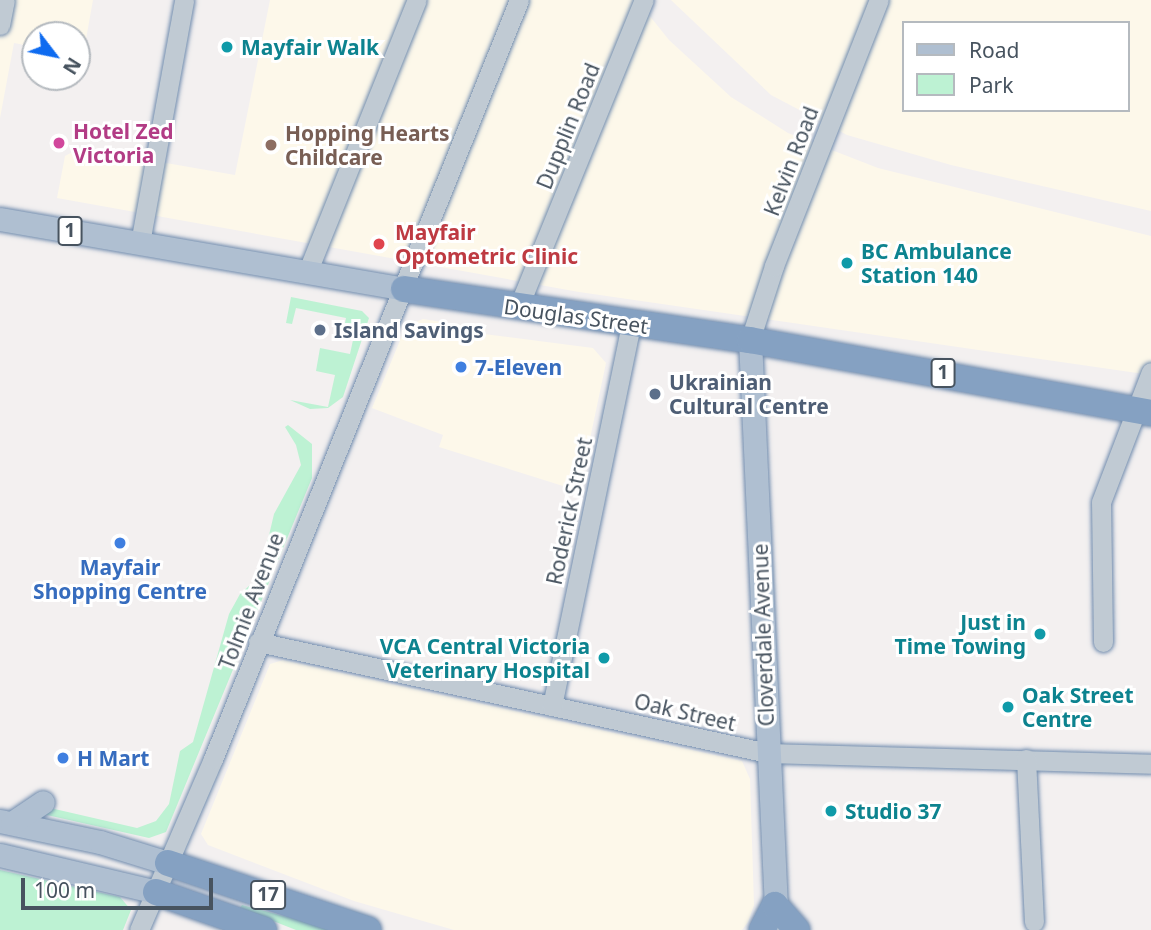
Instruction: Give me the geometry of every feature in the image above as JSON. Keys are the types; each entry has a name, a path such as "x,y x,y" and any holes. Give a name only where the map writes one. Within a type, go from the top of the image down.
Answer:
{"highway":[{"name":"Douglas Street","path":"404,289 631,325 750,340 1144,412"},
{"name":"17","path":"168,863 368,930"},
{"name":"17","path":"156,892 264,930"},
{"path":"762,930 776,917 797,930"}],"main road":[{"name":"Douglas Street","path":"0,219 404,289"},
{"name":"Cloverdale Avenue","path":"750,340 776,917"},
{"path":"6,822 43,802"},
{"name":"17","path":"6,822 168,863"},
{"name":"17","path":"0,855 156,892"}],"street":[{"path":"0,25 5,0"},
{"path":"139,243 184,0"},
{"path":"307,273 417,0"},
{"name":"Tolmie Avenue","path":"139,930 404,289 519,0"},
{"name":"Dupplin Road","path":"518,308 644,0"},
{"name":"Kelvin Road","path":"750,340 774,266 879,0"},
{"name":"Roderick Street","path":"552,706 631,325"},
{"path":"1103,642 1101,502 1144,412 1151,372"},
{"name":"Oak Street","path":"258,642 768,753 1151,764"},
{"path":"1026,760 1034,922"}],"shaded area":[{"path":"0,0 93,0 89,21 21,21 21,44 14,43 0,118"},
{"path":"270,0 637,0 669,40 731,97 788,133 878,168 1151,236 1151,375 579,292 57,198 65,156 80,148 235,175"},
{"path":"671,0 1151,0 1151,211 951,165 847,135 771,95"},
{"path":"423,319 486,329 484,334 593,348 606,363 579,491 439,447 443,435 372,408 406,326"},
{"path":"283,660 742,761 750,779 754,905 748,922 742,930 454,930 354,901 208,845 201,834 270,664"}],"green space":[{"path":"291,297 362,311 369,318 343,397 328,408 310,409 290,400 328,407 335,375 316,371 320,348 350,354 356,326 345,323 346,318 296,308 292,324 286,323"},
{"path":"288,425 312,444 312,478 166,832 149,838 38,813 46,807 137,828 156,821 169,804 180,751 193,742 229,614 240,594 250,585 257,586 274,514 301,465 296,445 285,427"},
{"path":"0,870 120,897 131,910 123,930 0,930"},
{"path":"242,905 333,930 296,930 240,908"}],"place":[{"name":"Mayfair Walk","path":"227,47"},
{"name":"Hotel Zed Victoria","path":"59,143"},
{"name":"Hopping Hearts Childcare","path":"271,145"},
{"name":"Mayfair Optometric Clinic","path":"379,244"},
{"name":"BC Ambulance Station 140","path":"847,263"},
{"name":"Island Savings","path":"320,330"},
{"name":"7-Eleven","path":"461,367"},
{"name":"Ukrainian Cultural Centre","path":"655,394"},
{"name":"Mayfair Shopping Centre","path":"120,543"},
{"name":"Just in Time Towing","path":"1040,634"},
{"name":"VCA Central Victoria Veterinary Hospital","path":"604,658"},
{"name":"Oak Street Centre","path":"1008,707"},
{"name":"H Mart","path":"63,758"},
{"name":"Studio 37","path":"831,811"}]}
